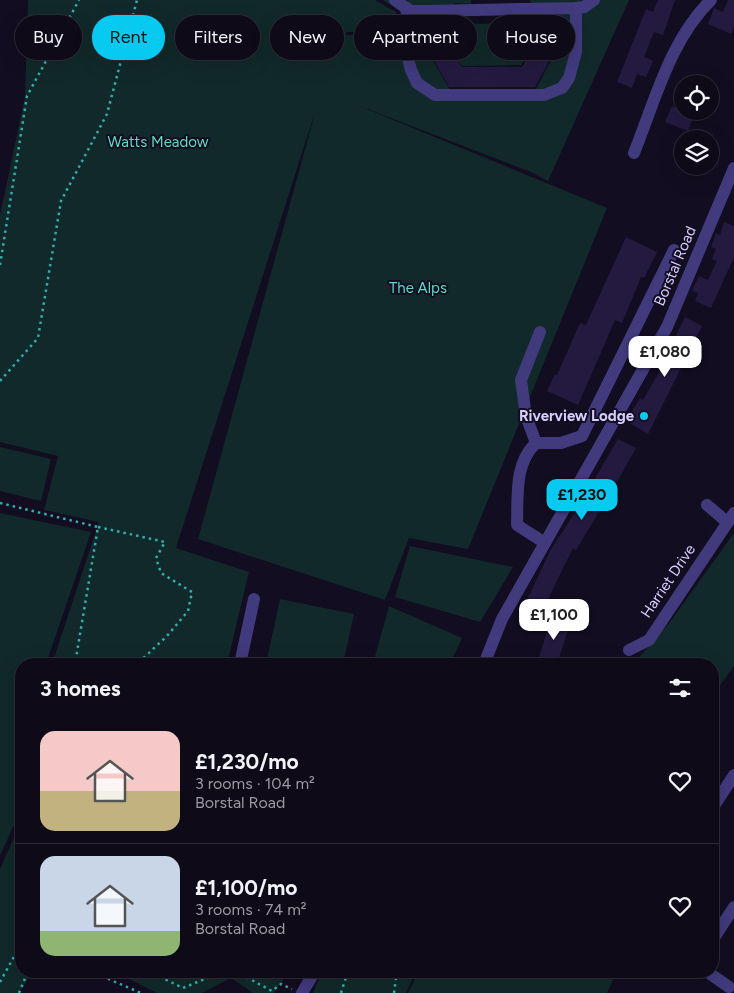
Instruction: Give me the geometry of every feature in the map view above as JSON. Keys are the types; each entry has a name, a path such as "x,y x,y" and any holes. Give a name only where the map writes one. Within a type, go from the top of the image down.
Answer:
{"street":[{"path":"394,0 410,10 419,11 576,8 584,7 594,0"},
{"path":"634,153 662,81 684,34 711,0"},
{"path":"406,8 407,55 417,83 435,95 544,95 562,88 569,78 576,52 576,8"},
{"name":"Borstal Road","path":"486,658 502,619 667,327 734,168"},
{"path":"545,543 517,525 518,479 525,452 536,443 562,443 582,436 674,250"},
{"path":"536,443 526,416 521,380 540,332"},
{"name":"Harriet Drive","path":"629,650 649,640 731,517 707,506"},
{"path":"241,658 254,599"},
{"path":"719,798 734,775"},
{"path":"719,930 734,907"},
{"path":"302,993 311,978"},
{"path":"716,978 730,987"}],"path":[{"path":"0,266 27,96 79,0"},
{"path":"0,380 38,338 61,201 107,114 137,0"},
{"path":"0,503 165,542 156,558 161,573 192,592 188,611 167,636 144,658"},
{"path":"76,658 98,527"},
{"path":"0,982 15,955"},
{"path":"19,993 25,978"},
{"path":"106,978 141,993"},
{"path":"162,978 183,988 207,978"},
{"path":"248,978 272,991 281,984 302,993"},
{"path":"342,993 346,978"},
{"path":"394,993 396,978"}],"green space":[{"path":"28,0 375,0 396,12 396,15 354,15 354,32 347,32 346,35 354,35 354,60 433,60 450,90 536,89 551,60 575,60 575,15 533,15 530,0 629,0 548,181 531,172 357,105 607,208 468,549 409,538 385,600 198,539 316,109 176,548 249,572 228,658 54,658 99,522 44,510 58,456 0,442 0,215 25,97 26,60 82,60 82,15 28,15"},
{"path":"383,0 471,0 471,4 454,3 455,15 400,15 400,11"},
{"path":"477,24 487,24 487,60 524,60 521,65 462,66 458,60 477,60"},
{"path":"0,447 51,459 41,501 0,491"},
{"path":"0,513 91,532 48,658 15,658 15,822 0,856"},
{"path":"734,533 734,666 719,687 719,658 638,658 670,622"},
{"path":"410,546 513,567 480,622 395,597"},
{"path":"280,599 354,614 344,658 267,658"},
{"path":"389,606 462,638 453,658 375,658"},
{"path":"15,835 15,978 29,978 19,993 0,993 0,869"},
{"path":"127,978 231,978 202,993 157,993"},
{"path":"231,978 284,978 274,993 253,993"},
{"path":"319,978 413,978 406,993 313,993"},
{"path":"416,978 614,978 607,993 408,993"}],"building":[{"path":"658,0 675,0 663,35 654,32 644,57 653,61 646,77 637,74 632,88 617,82 646,9 653,12"},
{"path":"728,0 734,0 734,27 731,34 708,24 714,8 723,12"},
{"path":"434,60 457,60 462,67 522,67 526,60 550,60 535,87 449,87"},
{"path":"672,106 674,107 674,120 692,120 688,130 665,122"},
{"path":"724,222 734,226 734,257 711,308 695,301 698,293 692,291 699,276 708,280 717,261 712,259 716,249 711,247 716,233 720,235"},
{"path":"626,237 657,252 644,278 641,277 622,323 615,320 578,405 547,391 555,374 557,375 580,323 586,325"},
{"path":"685,317 702,326 648,434 626,421 640,398 643,400 675,345 672,343"},
{"path":"618,439 636,448 621,475 576,550 573,548 545,605 528,598 550,551"},
{"path":"552,615 571,621 559,658 539,658"}],"place":[{"name":"Riverview Lodge","path":"644,416"}],"park label":[{"name":"Watts Meadow","path":"158,142"},
{"name":"The Alps","path":"418,288"}]}
